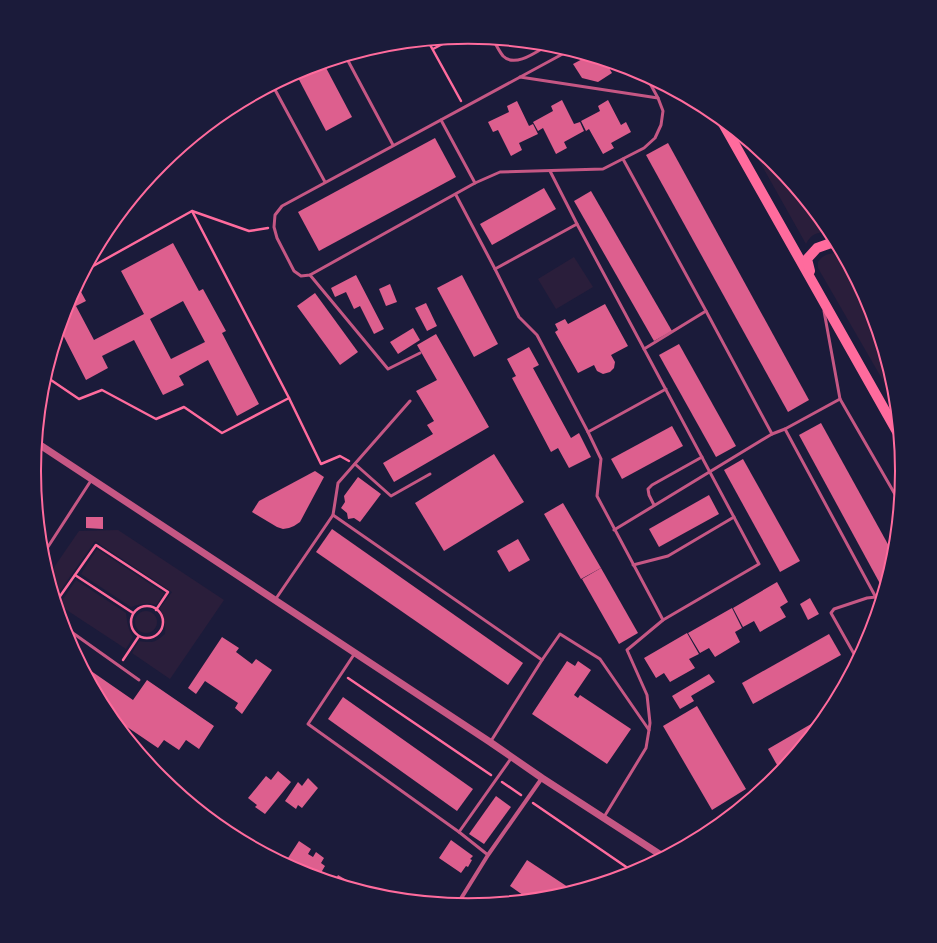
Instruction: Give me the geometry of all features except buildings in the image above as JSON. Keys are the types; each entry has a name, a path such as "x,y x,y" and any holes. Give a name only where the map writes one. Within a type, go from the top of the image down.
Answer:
{"main road":[{"path":"727,131 893,423"},
{"path":"812,280 807,259 817,248 830,243"},
{"path":"883,406 892,418"}],"street":[{"path":"42,446 490,742 542,778 660,854"},
{"path":"462,899 488,855 542,778"}],"lane":[{"path":"496,45 502,55 508,60 516,61 539,50"},
{"path":"562,55 282,206 275,214 274,227 277,238 294,270 301,276 310,275 475,184 500,172 603,169 623,160 644,148 655,138 661,125 663,110 651,85"},
{"path":"349,62 393,145"},
{"path":"520,78 658,98"},
{"path":"275,90 325,182"},
{"path":"441,120 475,184"},
{"path":"623,160 772,434"},
{"path":"550,171 760,564 663,620 627,650 647,695 650,722 649,730 646,748 604,818"},
{"path":"456,195 519,317 537,334 588,432 601,459 597,496 663,620"},
{"path":"495,269 577,224"},
{"path":"310,275 388,369 420,353"},
{"path":"822,299 840,399 895,495"},
{"path":"644,349 706,311"},
{"path":"588,432 666,389"},
{"path":"614,530 772,434 785,429 840,399"},
{"path":"275,600 333,515 338,483 410,401"},
{"path":"785,429 876,597 867,598 834,609 831,613 855,655"},
{"path":"654,505 648,489 652,485 702,457"},
{"path":"355,464 391,496 430,474"},
{"path":"48,547 92,479"},
{"path":"333,515 542,660"},
{"path":"633,565 668,556 734,517"},
{"path":"73,633 139,680"},
{"path":"490,742 560,634 600,659 649,730"},
{"path":"355,653 308,724 459,832 488,855"},
{"path":"459,832 512,757"}],"path":[{"path":"433,49 440,45"},
{"path":"431,46 464,107"},
{"path":"192,211 289,398 321,464 340,456 355,464"},
{"path":"94,266 192,211 249,231 274,227"},
{"path":"51,380 79,400 102,390 156,419 184,407 222,433 289,398"},
{"path":"60,596 96,545 168,592 156,610"},
{"path":"75,575 133,613"},
{"path":"146,606 152,607 156,610 162,618 161,628 158,633 149,638 144,638 135,633 131,623 133,613 146,606"},
{"path":"120,666 139,636"},
{"path":"342,674 629,867"}],"shaded area":[{"path":"756,156 790,190 808,211 823,232 815,234 806,244"},
{"path":"827,254 836,254 852,282 873,334 888,390 818,268 818,262"},
{"path":"574,257 593,287 556,309 538,279"},
{"path":"118,530 224,600 170,679 132,653 139,641 153,642 165,634 164,621 160,608 172,592 95,541 59,592 53,569 79,531"},
{"path":"97,549 164,593 156,605 144,604 131,607 81,574"},
{"path":"76,580 126,613 128,625 133,637 126,649 64,608 62,601"},
{"path":"142,611 150,611 157,618 157,626 150,633 142,633 135,626 135,618"}]}
